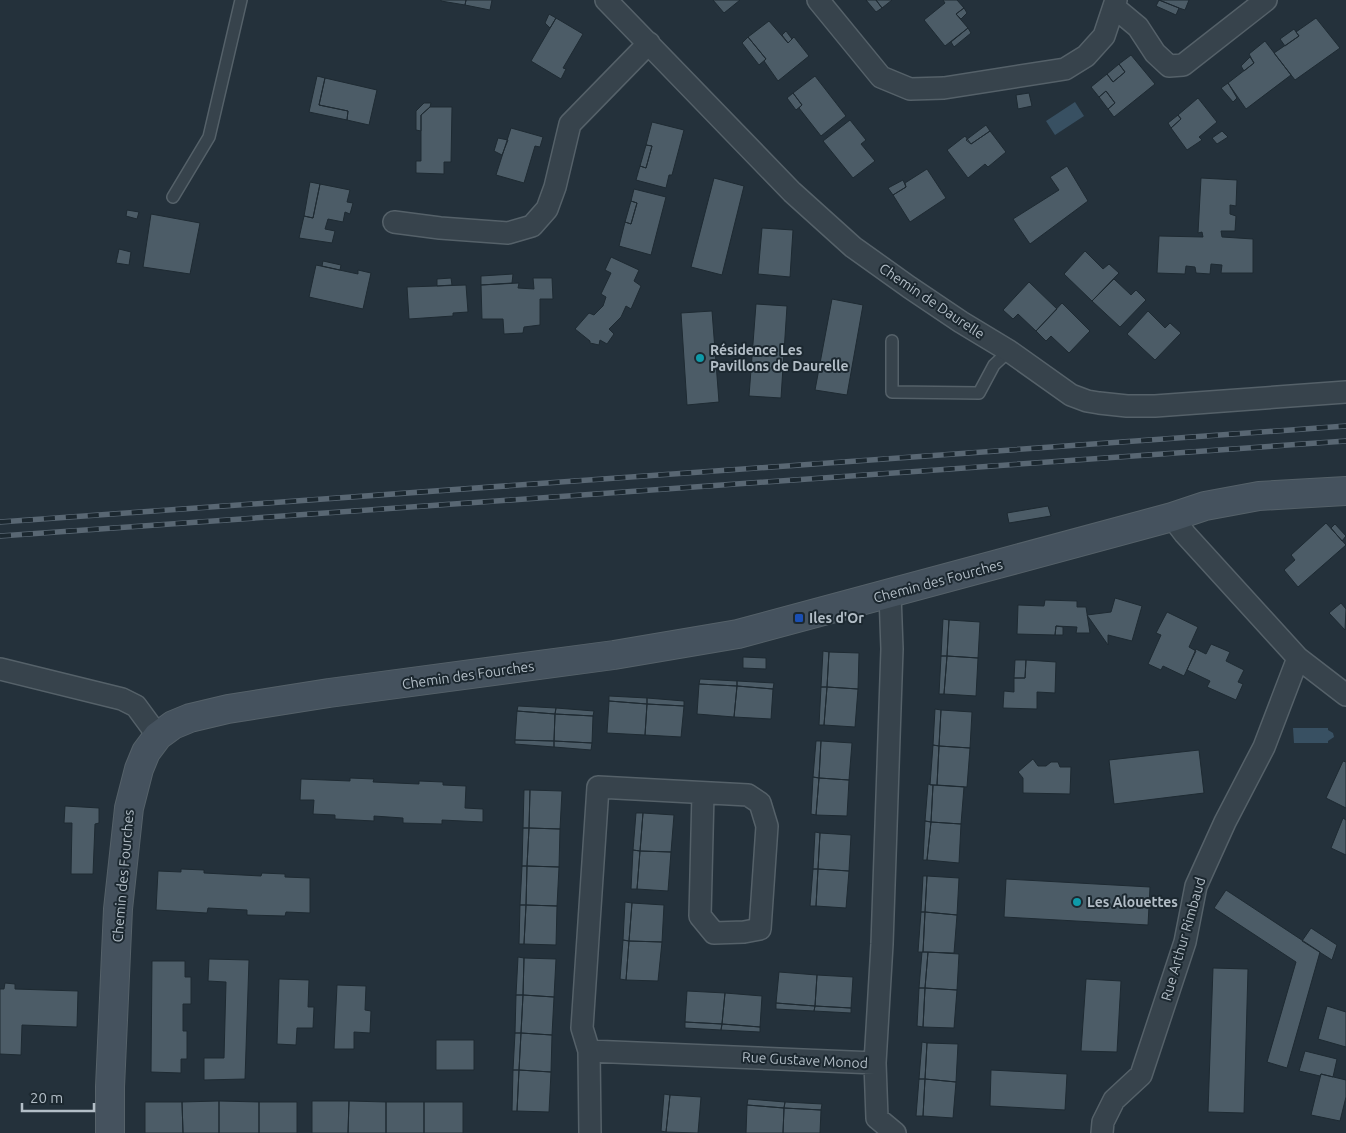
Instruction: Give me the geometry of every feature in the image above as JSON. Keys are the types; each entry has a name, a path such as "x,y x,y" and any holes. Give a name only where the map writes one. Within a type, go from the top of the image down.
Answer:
{"street":[{"name":"Chemin de Daurelle","path":"606,0 792,192 853,247 953,317 1010,351 1071,395 1099,403 1155,406 1346,392"},
{"path":"818,0 881,77 910,89 944,88 1065,69 1086,56 1104,36 1115,3 1138,27 1156,53 1169,66 1183,66 1266,0"},
{"path":"394,222 440,228 508,233 532,226 547,209 555,188 570,124 649,43"},
{"name":"Chemin des Fourches","path":"110,1133 110,1087 118,909 129,808 139,769 146,752 158,736 173,725 190,718 228,709 328,693 624,654 738,634 1172,517 1205,506 1259,496 1346,491"},
{"path":"1172,517 1185,534 1298,658 1346,694"},
{"name":"Rue Gustave Monod","path":"589,1051 876,1064 892,649 890,594"},
{"name":"Rue Arthur Rimbaud","path":"1102,1133 1103,1122 1114,1100 1141,1074 1185,942 1196,886 1225,822 1264,746 1298,658"},
{"path":"0,669 122,699 136,706 158,736"},
{"path":"590,1133 589,1051 582,1028 598,788 748,795 760,804 767,826 760,929 744,932 714,933 700,916 703,793"},
{"path":"876,1064 877,1118 895,1133"}],"lane":[{"path":"173,197 209,137 241,0"},
{"path":"892,341 892,392 979,393 994,366 1010,351"}],"water":[{"path":"1075,102 1084,116 1055,135 1046,121"},
{"path":"1293,728 1328,728 1334,737 1328,743 1294,743"}],"building":[{"path":"441,0 466,0 465,5"},
{"path":"466,0 492,0 490,10 465,5"},
{"path":"713,0 740,0 724,13"},
{"path":"866,0 876,0 882,8 876,12"},
{"path":"876,0 892,0 882,8"},
{"path":"943,0 957,0 964,8 956,14 968,28 945,46 924,20 945,3"},
{"path":"1159,0 1179,8 1176,15 1156,6"},
{"path":"1159,0 1189,0 1185,10"},
{"path":"964,8 967,13 961,19 956,14"},
{"path":"549,14 556,18 550,28 545,23"},
{"path":"556,18 583,34 563,68 566,69 561,79 531,61"},
{"path":"1316,18 1340,48 1295,80 1274,53 1299,36 1296,32"},
{"path":"769,21 788,43 794,37 809,56 778,81 764,61 766,59 748,37"},
{"path":"968,28 971,33 954,47 951,42"},
{"path":"1294,29 1299,36 1285,46 1280,39"},
{"path":"786,31 792,39 788,43 782,35"},
{"path":"748,37 766,59 759,65 742,43"},
{"path":"1265,41 1291,75 1246,109 1228,83 1254,63 1249,54"},
{"path":"1131,55 1155,84 1114,117 1108,109 1115,103 1106,91 1099,97 1091,87 1107,74 1113,82 1125,72 1119,64"},
{"path":"1250,57 1254,63 1244,71 1241,66"},
{"path":"1119,64 1125,72 1113,82 1107,74"},
{"path":"317,76 325,78 319,105 348,111 347,120 309,112"},
{"path":"815,76 846,116 821,136 799,108 802,105 793,93"},
{"path":"325,78 377,90 369,125 347,120 348,111 319,105"},
{"path":"1228,83 1237,98 1233,102 1221,88"},
{"path":"1106,91 1115,103 1108,109 1099,97"},
{"path":"793,93 802,105 796,110 787,98"},
{"path":"1029,93 1032,106 1018,109 1016,95"},
{"path":"1198,98 1217,122 1199,137 1202,140 1187,150 1171,128 1181,119 1178,115"},
{"path":"424,103 431,103 430,107 421,115 421,131 416,130 416,111"},
{"path":"430,107 452,107 451,162 444,162 444,174 416,173 416,161 421,161 421,115"},
{"path":"1178,115 1181,119 1171,128 1168,123"},
{"path":"850,120 866,140 861,144 875,161 853,178 823,141"},
{"path":"652,122 684,130 672,175 669,175 666,188 636,180 640,166 646,168 652,146 646,145"},
{"path":"986,125 990,131 971,144 966,140"},
{"path":"511,128 543,137 540,147 535,146 524,183 496,175"},
{"path":"990,131 1006,152 988,167 985,164 968,178 947,150 965,136 971,144"},
{"path":"1222,131 1228,137 1217,144 1212,138"},
{"path":"498,138 508,140 502,155 494,151"},
{"path":"646,145 652,146 646,168 640,166"},
{"path":"1067,166 1088,201 1030,244 1013,219 1059,190 1050,177"},
{"path":"927,169 946,198 910,222 893,195 906,187 905,183"},
{"path":"714,178 744,186 722,275 691,267"},
{"path":"1201,178 1237,180 1236,206 1230,205 1230,214 1236,216 1235,231 1221,231 1222,237 1253,239 1253,273 1221,273 1222,265 1211,264 1210,274 1196,273 1195,267 1186,266 1185,274 1157,273 1159,236 1203,237 1202,232 1198,233"},
{"path":"903,180 906,187 893,195 888,188"},
{"path":"310,182 320,184 313,218 304,216"},
{"path":"320,184 350,190 347,202 353,203 350,214 345,212 343,222 328,219 325,229 335,231 332,243 299,238 304,216 313,218"},
{"path":"634,189 666,197 651,255 619,246 625,222 631,224 637,203 631,201"},
{"path":"631,201 637,203 631,224 625,222"},
{"path":"127,210 139,212 137,219 126,216"},
{"path":"151,214 200,223 190,274 143,267"},
{"path":"762,228 793,230 790,277 758,274"},
{"path":"119,249 131,252 129,265 116,263"},
{"path":"1085,251 1103,269 1109,264 1119,273 1092,301 1064,274"},
{"path":"611,257 639,270 634,281 641,286 631,309 626,306 621,317 609,329 614,334 607,344 600,340 599,345 590,343 575,329 589,313 594,315 603,306 606,297 601,294 611,273 605,270"},
{"path":"323,261 341,265 340,270 322,266"},
{"path":"316,265 358,274 358,270 371,273 363,309 309,297"},
{"path":"513,274 512,283 481,285 481,276"},
{"path":"451,278 452,285 437,286 437,279"},
{"path":"533,278 552,278 553,299 540,299 540,325 524,327 523,333 504,334 503,319 482,319 481,285 519,283 518,288 534,289"},
{"path":"1114,279 1131,295 1136,290 1146,300 1120,327 1092,301"},
{"path":"1029,282 1057,309 1036,331 1018,314 1013,319 1003,310"},
{"path":"466,285 468,312 453,313 453,316 409,319 407,287"},
{"name":"Résidence Les Pavillons de Daurelle","path":"832,299 863,305 847,395 815,390"},
{"path":"1062,303 1090,331 1069,353 1051,336 1046,341 1036,331"},
{"name":"Résidence Les Pavillons de Daurelle","path":"756,304 787,306 781,398 749,396"},
{"name":"Résidence Les Pavillons de Daurelle","path":"712,311 719,402 687,405 681,313"},
{"path":"1148,311 1165,328 1170,323 1181,333 1155,360 1127,334"},
{"path":"1048,506 1051,516 1009,523 1007,513"},
{"path":"1326,523 1346,545 1298,587 1284,570 1295,560 1291,555"},
{"path":"1335,524 1346,536 1342,541 1331,528"},
{"path":"1115,598 1142,606 1132,641 1108,635 1108,645 1087,615 1111,612"},
{"path":"1045,600 1077,601 1077,607 1086,607 1090,633 1076,633 1077,627 1056,626 1055,635 1017,634 1018,605 1044,606"},
{"path":"1341,603 1346,609 1345,630 1329,613"},
{"path":"1167,612 1198,627 1189,647 1196,651 1184,676 1163,666 1161,670 1148,664 1161,635 1156,633"},
{"path":"943,619 949,620 947,656 941,656"},
{"path":"949,620 980,622 978,658 947,656"},
{"path":"1056,626 1063,627 1063,635 1055,635"},
{"path":"1211,644 1230,652 1226,661 1244,670 1238,682 1243,684 1236,700 1207,687 1210,681 1187,670 1196,649 1206,654"},
{"path":"823,651 829,652 827,687 821,687"},
{"path":"829,652 859,653 858,689 827,687"},
{"path":"941,656 947,656 944,694 939,694"},
{"path":"947,656 978,658 976,696 944,694"},
{"path":"743,657 766,658 766,669 743,668"},
{"path":"1015,660 1026,660 1025,678 1014,678"},
{"path":"1026,660 1056,662 1055,693 1037,692 1037,709 1003,708 1004,691 1014,692 1014,678 1025,678"},
{"path":"700,679 737,681 737,686 699,684"},
{"path":"737,681 774,683 773,689 737,686"},
{"path":"699,684 737,686 734,717 697,714"},
{"path":"737,686 773,689 771,719 734,717"},
{"path":"821,687 827,687 824,725 819,725"},
{"path":"827,687 858,689 855,727 824,725"},
{"path":"609,696 647,698 647,704 609,701"},
{"path":"647,698 684,701 684,706 647,704"},
{"path":"609,701 647,704 645,735 607,733"},
{"path":"647,704 684,706 681,737 645,735"},
{"path":"518,706 556,708 555,714 517,711"},
{"path":"556,708 594,711 593,716 555,714"},
{"path":"935,709 941,710 939,746 933,745"},
{"path":"941,710 972,712 970,748 939,746"},
{"path":"517,711 555,714 554,741 515,740"},
{"path":"555,714 593,716 592,743 554,741"},
{"path":"515,740 554,741 554,747 515,744"},
{"path":"554,741 592,743 591,750 554,747"},
{"path":"816,741 821,741 819,778 813,777"},
{"path":"821,741 852,743 849,780 819,778"},
{"path":"933,745 939,746 937,785 930,785"},
{"path":"939,746 970,748 967,787 937,785"},
{"path":"1199,750 1204,793 1114,804 1109,760"},
{"path":"1033,759 1038,766 1046,766 1051,762 1058,762 1060,767 1071,767 1070,794 1023,793 1023,778 1018,772"},
{"path":"1343,761 1346,762 1346,808 1326,798"},
{"path":"813,777 819,778 816,815 811,814"},
{"path":"350,778 374,779 373,782 419,784 419,781 443,782 443,785 466,786 465,808 483,809 483,822 442,820 442,824 403,823 403,818 374,816 374,821 335,819 335,815 313,814 314,800 300,800 301,779 350,781"},
{"path":"819,778 849,780 847,816 816,815"},
{"path":"928,784 933,785 931,822 925,821"},
{"path":"933,785 964,787 961,824 931,822"},
{"path":"524,790 530,790 529,828 523,828"},
{"path":"530,790 562,791 560,829 529,828"},
{"path":"65,806 99,808 99,823 95,824 93,874 71,874 72,823 64,823"},
{"path":"636,813 643,813 640,851 633,850"},
{"path":"643,813 674,815 671,852 640,851"},
{"path":"1343,818 1346,820 1346,855 1331,848"},
{"path":"925,821 931,822 927,860 923,860"},
{"path":"931,822 961,824 959,863 927,860"},
{"path":"523,828 529,828 527,866 522,866"},
{"path":"529,828 560,829 559,867 527,866"},
{"path":"815,832 820,833 818,869 813,869"},
{"path":"820,833 851,835 849,871 818,869"},
{"path":"633,850 640,851 637,889 631,889"},
{"path":"640,851 671,852 668,891 637,889"},
{"path":"522,866 527,866 526,905 520,905"},
{"path":"527,866 559,867 557,906 526,905"},
{"path":"181,869 204,870 204,873 261,876 262,873 285,874 285,877 310,878 310,913 286,912 285,916 247,915 247,910 208,908 207,913 156,910 158,871 181,872"},
{"path":"813,869 818,869 816,906 810,906"},
{"path":"818,869 849,871 846,908 816,906"},
{"path":"923,876 927,876 925,912 921,912"},
{"path":"927,876 959,878 957,915 925,912"},
{"name":"Les Alouettes","path":"1006,879 1150,887 1148,925 1004,917"},
{"path":"1226,890 1320,952 1287,1068 1267,1062 1296,962 1214,908"},
{"path":"625,902 632,903 629,941 623,940"},
{"path":"632,903 664,905 662,942 629,941"},
{"path":"520,905 526,905 524,944 519,944"},
{"path":"526,905 557,906 556,945 524,944"},
{"path":"921,912 925,912 923,952 918,952"},
{"path":"925,912 957,915 954,953 923,952"},
{"path":"1311,928 1337,945 1332,960 1302,941"},
{"path":"623,940 629,941 626,980 620,979"},
{"path":"629,941 662,942 658,981 626,980"},
{"path":"922,952 928,952 925,988 919,988"},
{"path":"928,952 959,954 957,990 925,988"},
{"path":"518,957 524,958 523,995 516,995"},
{"path":"524,958 556,959 554,997 523,995"},
{"path":"209,959 249,960 245,1079 204,1080 204,1058 224,1058 226,982 208,981"},
{"path":"152,961 185,961 185,977 191,977 191,1004 183,1004 183,1031 187,1031 187,1059 181,1059 181,1073 151,1072"},
{"path":"1213,968 1248,969 1244,1113 1208,1112"},
{"path":"779,972 817,975 815,1006 776,1003"},
{"path":"817,975 853,977 851,1008 815,1006"},
{"path":"279,979 309,980 308,1007 314,1007 313,1028 297,1028 296,1045 277,1044"},
{"path":"1086,979 1121,981 1117,1052 1081,1051"},
{"path":"5,983 15,984 15,989 78,991 77,1027 22,1025 21,1055 0,1054 0,989 4,989"},
{"path":"337,985 366,986 365,1010 371,1011 370,1033 354,1032 354,1049 334,1049"},
{"path":"919,988 925,988 923,1027 917,1026"},
{"path":"925,988 957,990 954,1028 923,1027"},
{"path":"687,991 725,993 722,1024 685,1022"},
{"path":"725,993 762,996 760,1027 722,1024"},
{"path":"516,995 523,995 521,1033 515,1033"},
{"path":"523,995 554,997 552,1035 521,1033"},
{"path":"776,1003 815,1006 814,1011 776,1009"},
{"path":"815,1006 851,1008 851,1013 814,1011"},
{"path":"1327,1006 1346,1012 1346,1047 1318,1039"},
{"path":"685,1022 722,1024 721,1030 685,1028"},
{"path":"722,1024 760,1027 760,1032 721,1030"},
{"path":"515,1033 521,1033 519,1070 513,1070"},
{"path":"521,1033 552,1035 551,1072 519,1070"},
{"path":"436,1040 474,1040 474,1070 436,1070"},
{"path":"922,1042 927,1043 925,1079 919,1079"},
{"path":"927,1043 958,1044 956,1082 925,1079"},
{"path":"1305,1051 1337,1059 1333,1077 1299,1071"},
{"path":"513,1070 519,1070 517,1111 512,1111"},
{"path":"519,1070 551,1072 549,1112 517,1111"},
{"path":"991,1070 1067,1074 1065,1110 990,1106"},
{"path":"1321,1074 1346,1080 1346,1097 1340,1121 1311,1115"},
{"path":"919,1079 925,1079 923,1116 916,1116"},
{"path":"925,1079 956,1082 953,1118 923,1116"},
{"path":"664,1094 670,1095 666,1132 661,1131"},
{"path":"670,1095 701,1097 698,1133 666,1132"},
{"path":"748,1099 785,1102 784,1108 747,1105"},
{"path":"219,1101 259,1102 259,1133 219,1133"},
{"path":"219,1101 219,1133 183,1133 182,1102"},
{"path":"312,1101 349,1101 348,1133 312,1133"},
{"path":"349,1101 386,1102 386,1133 348,1133"},
{"path":"145,1102 182,1102 183,1133 145,1133"},
{"path":"259,1102 297,1102 297,1133 259,1133"},
{"path":"386,1102 424,1102 424,1133 386,1133"},
{"path":"424,1102 463,1102 463,1133 424,1133"},
{"path":"785,1102 822,1104 821,1110 784,1108"},
{"path":"747,1105 784,1108 783,1133 746,1133"},
{"path":"784,1108 821,1110 820,1133 783,1133"}],"railway":[{"path":"0,522 1346,426"},
{"path":"0,536 1346,441"}],"place":[{"name":"Résidence Les Pavillons de Daurelle","path":"700,358"},
{"name":"Iles d'Or","path":"799,618"},
{"name":"Les Alouettes","path":"1077,902"}]}
